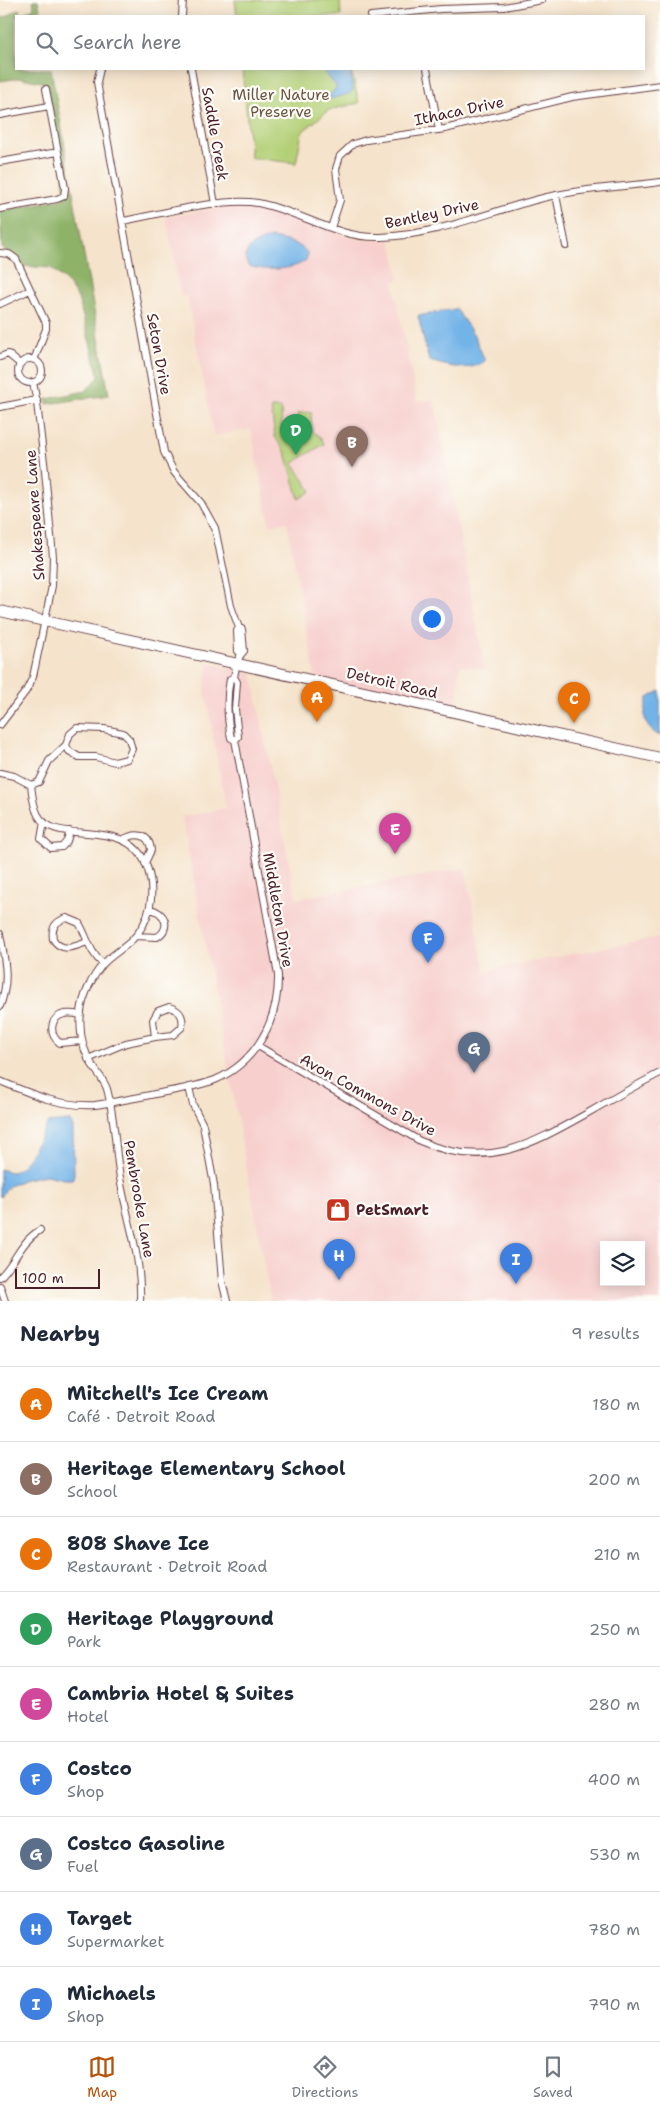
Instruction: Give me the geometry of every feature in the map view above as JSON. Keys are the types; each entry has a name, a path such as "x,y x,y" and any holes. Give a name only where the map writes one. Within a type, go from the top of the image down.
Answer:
{"main road":[{"name":"Detroit Road","path":"0,611 239,659 660,758"}],"street":[{"path":"182,15 183,0"},
{"path":"387,15 493,8 542,0"},
{"name":"Seton Drive","path":"100,70 97,82 164,452 174,472 201,503 217,533 231,606 239,628 242,629 244,638 244,651 239,659"},
{"name":"Saddle Creek","path":"191,70 215,204"},
{"path":"427,70 440,130"},
{"name":"Ithaca Drive","path":"331,228 340,200 336,169 340,156 353,144 366,140 440,130 572,97 660,85"},
{"path":"0,209 57,199 64,196 65,188 46,88"},
{"path":"0,115 49,106"},
{"path":"0,162 58,152"},
{"name":"Bentley Drive","path":"123,221 215,204 256,203 274,207 362,237 393,236 453,225 556,196 660,182"},
{"path":"556,196 566,246"},
{"path":"1,252 16,259 46,324 46,329 34,360 27,360 20,364 18,372 21,378 27,382 33,382"},
{"path":"0,304 30,290"},
{"path":"0,357 8,354 20,364"},
{"name":"Shakespeare Lane","path":"0,725 30,682 36,668 52,586 53,557 37,400 33,382 40,377 41,371 40,365 34,360"},
{"path":"0,406 37,400"},
{"name":"Middleton Drive","path":"0,1081 56,1102 85,1106 110,1103 209,1082 229,1072 243,1062 258,1046 273,1015 278,994 278,975 235,740 238,737 235,708 237,682 234,677 239,659"},
{"path":"0,773 14,776 31,785 37,784 49,761 66,745 70,734 77,728 104,729 127,736 132,744 132,749 127,758 115,762 96,757 75,756 66,745"},
{"path":"31,785 36,811 44,822 50,827 104,835 122,840 136,850 145,863 151,887 149,909 143,926 136,936 103,964 96,973 85,995 81,1015 82,1041 60,1043 54,1038 52,1029 54,1020 62,1015 81,1015"},
{"path":"44,822 40,839 51,848 62,847 69,837 70,831"},
{"path":"122,840 135,834 147,839 151,850 145,863"},
{"path":"136,936 157,938 165,929 166,922 163,915 149,909"},
{"path":"87,942 62,948 53,939 54,927 63,919 75,920 81,926 94,956 103,964"},
{"path":"0,934 7,976 0,1006"},
{"path":"88,1059 126,1043 171,1036 180,1031 182,1024 182,1017 177,1010 165,1007 156,1013 153,1020 155,1037"},
{"name":"Pembrooke Lane","path":"82,1041 88,1059 106,1086 110,1103 120,1181 137,1251 140,1301"},
{"name":"Avon Commons Drive","path":"258,1046 420,1141 442,1150 460,1154 495,1154 535,1142 660,1073"},
{"path":"190,1087 193,1105 203,1125 214,1184 222,1281 227,1301"},
{"path":"0,1277 25,1242 40,1230"},
{"path":"0,1286 5,1301"}],"shaded area":[{"path":"229,206 263,208 351,238 391,240 399,279 393,281 417,402 434,399 485,669 460,666 456,709 315,677 287,522 270,525 251,429 214,436 187,296 181,297 166,217"},
{"path":"209,663 252,673 296,899 465,868 485,971 660,937 660,1301 271,1301 182,817 226,808 205,689"}],"green space":[{"path":"33,0 38,0 41,15 15,15 15,70 51,70 109,395 47,404 47,399 85,391 99,377 78,298 66,281 51,268 24,266 17,258 2,248 0,211 65,198 62,163 47,83 21,78 0,81 0,18 6,17 19,9 22,14 34,8"},
{"path":"235,0 340,0 341,15 237,15"},
{"name":"Miller Nature Preserve","path":"242,70 351,70 359,103 329,110 302,132 296,163 251,158"},
{"path":"271,408 281,408 282,432 284,433 307,432 299,431 298,413 311,412 312,431 321,438 324,444 293,463 311,491 299,499 286,453 275,437"}],"water":[{"path":"323,70 350,70 353,90 349,94 330,99 329,96 337,87"},
{"path":"272,238 301,247 308,254 306,260 295,266 280,269 249,266 245,258 251,246"},
{"path":"456,309 474,335 485,361 478,365 465,368 429,361 418,316"},
{"path":"660,691 660,736 647,724 645,710 648,698"},
{"path":"70,1121 73,1127 73,1179 46,1175 25,1179 9,1186 0,1197 0,1169 12,1172 22,1166 48,1123"}],"place":[{"name":"Heritage Playground","path":"296,455"},
{"name":"Heritage Elementary School","path":"352,467"},
{"name":"Mitchell's Ice Cream","path":"317,722"},
{"name":"808 Shave Ice","path":"574,723"},
{"name":"Cambria Hotel & Suites","path":"395,854"},
{"name":"Costco","path":"428,963"},
{"name":"Costco Gasoline","path":"474,1073"},
{"name":"PetSmart","path":"338,1210"},
{"name":"Target","path":"339,1280"},
{"name":"Michaels","path":"516,1284"}]}
